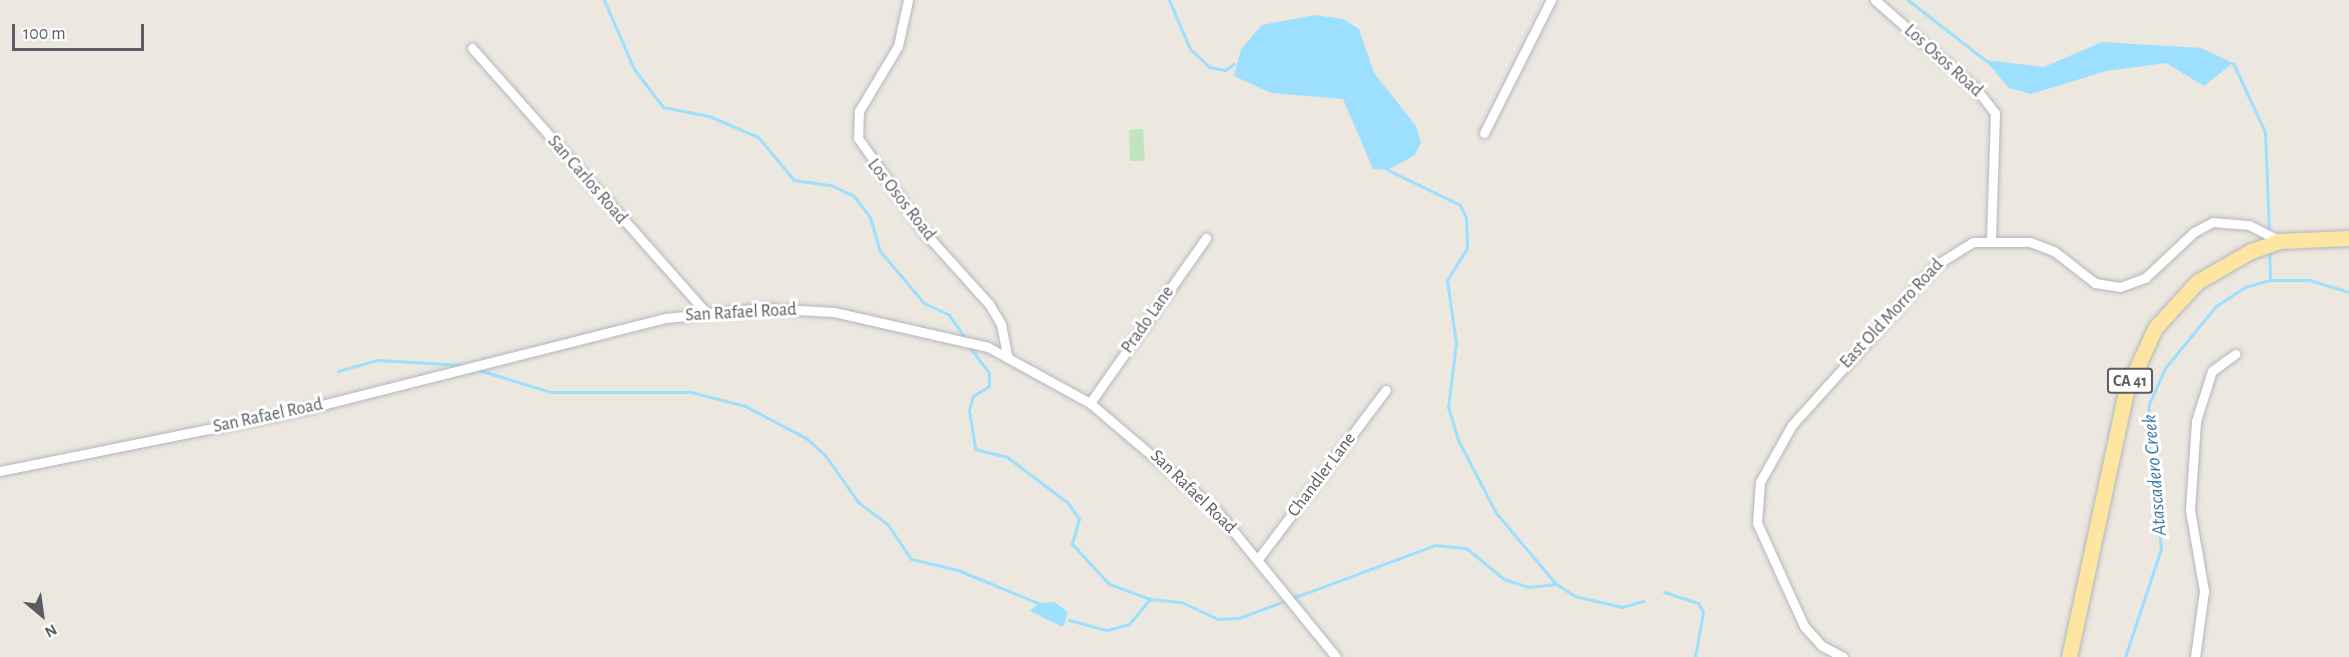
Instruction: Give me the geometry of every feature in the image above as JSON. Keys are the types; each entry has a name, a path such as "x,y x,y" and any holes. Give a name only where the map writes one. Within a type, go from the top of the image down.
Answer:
{"main road":[{"name":"CA 41","path":"2069,657 2126,392 2142,350 2197,282 2280,241 2349,238"}],"street":[{"name":"Los Osos Road","path":"908,0 898,46 859,111 858,138 894,193 989,304 1001,324 1007,355"},
{"path":"1484,133 1551,0"},
{"name":"Los Osos Road","path":"1875,0 1995,113 1991,239"},
{"name":"San Carlos Road","path":"472,48 705,311"},
{"name":"East Old Morro Road","path":"1843,657 1822,646 1804,626 1757,523 1760,482 1786,433 1922,279 1960,247 1991,239 2042,246 2095,283 2120,288 2145,278 2194,232 2213,222 2249,225 2280,241"},
{"name":"Prado Lane","path":"1090,403 1206,238"},
{"name":"San Rafael Road","path":"0,471 302,410 635,324 705,311 834,312 944,334 1007,355 1090,403 1210,504 1258,559 1336,657"},
{"path":"2195,657 2204,591 2190,510 2196,421 2212,371 2235,354"},
{"name":"Chandler Lane","path":"1258,559 1386,390"}],"green space":[{"path":"1143,129 1145,161 1130,161 1129,130"}],"water":[{"path":"1315,15 1343,19 1359,29 1374,73 1416,126 1421,142 1415,155 1388,170 1373,169 1343,99 1271,93 1234,76 1241,49 1262,25"},
{"path":"2102,42 2201,48 2233,63 2204,86 2166,63 2106,71 2031,94 2009,88 1985,60 2044,67"},
{"path":"1054,602 1068,612 1063,627 1030,611 1038,603"}],"waterway":[{"path":"604,0 634,69 663,107 709,116 758,137 794,180 831,185 854,196 870,217 880,251 924,303 948,314 966,339"},
{"path":"1169,0 1190,49 1209,67 1225,70 1234,64"},
{"path":"1908,0 1985,60"},
{"path":"2233,63 2265,132 2269,233"},
{"path":"1388,170 1460,205 1466,218 1467,248 1447,280 1456,343 1448,407 1458,440 1496,513 1556,584 1575,596 1622,607 1643,601"},
{"path":"2269,248 2270,280"},
{"name":"Atascadero Creek","path":"2125,657 2161,549 2147,427 2149,404 2165,368 2216,306 2245,287 2270,280 2309,280 2349,292"},
{"path":"968,345 989,373 989,386 973,396 969,410 975,449 1007,457 1068,503 1079,519 1072,544 1109,584 1150,599 1181,602 1218,619 1239,618 1435,545 1466,548 1504,579 1528,587 1556,584"},
{"path":"338,371 377,360 463,365"},
{"path":"475,369 551,392 691,392 745,406 806,438 825,455 858,502 888,525 911,559 958,570 1038,603"},
{"path":"1664,592 1698,603 1703,612 1695,657"},
{"path":"1069,620 1107,630 1129,624 1150,599"}]}
